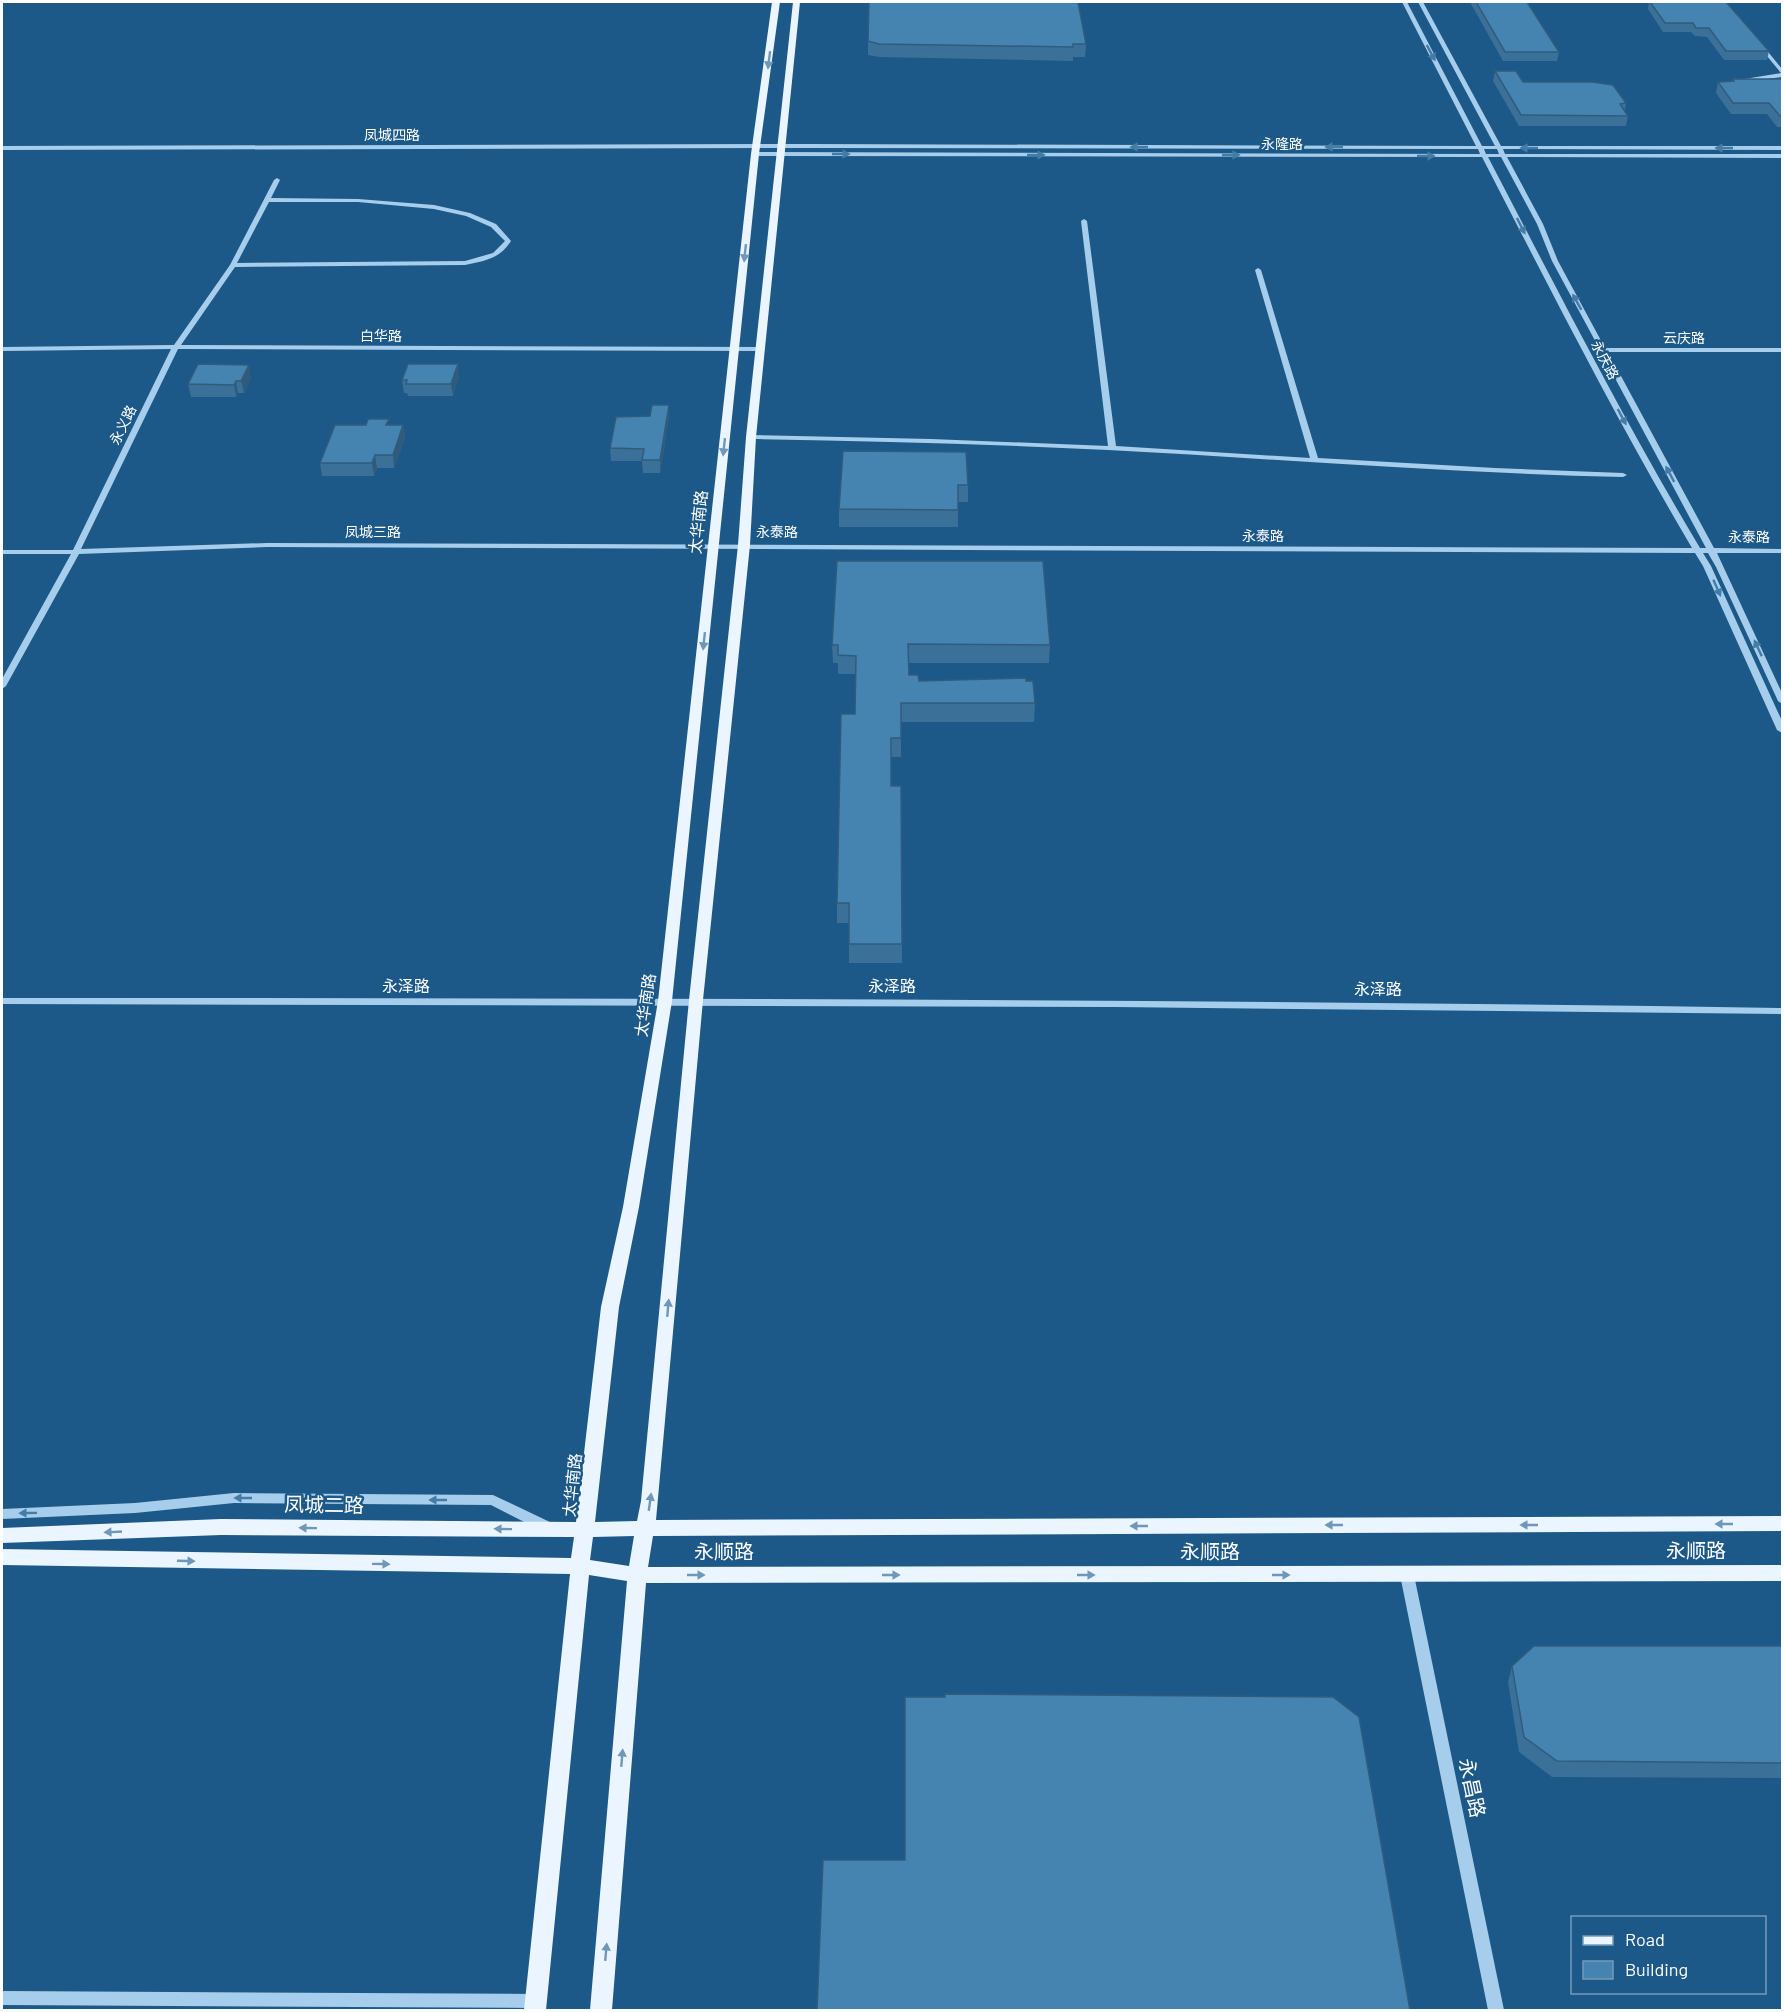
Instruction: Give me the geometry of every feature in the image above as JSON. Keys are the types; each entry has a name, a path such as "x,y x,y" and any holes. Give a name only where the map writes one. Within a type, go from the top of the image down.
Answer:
{"main road":[{"name":"太华南路","path":"536,2006 580,1566 610,1307 631,1207 665,1001 756,151 776,2"},
{"path":"601,2010 637,1575 650,1501 696,1000 744,545 752,436 797,2"},
{"name":"永顺路","path":"646,1528 1782,1524"},
{"name":"凤城二路","path":"2,1536 221,1527 552,1530 646,1528"},
{"path":"2,1557 580,1566 637,1575"},
{"name":"永顺路","path":"637,1575 1782,1573"}],"street":[{"name":"永庆路","path":"1404,2 1586,350 1697,552 1707,566 1782,730"},
{"name":"永庆路","path":"1420,2 1540,224 1555,261 1712,551 1782,701"},
{"path":"1731,83 1782,73 1754,37"},
{"name":"凤城四路","path":"2,148 756,151"},
{"name":"永隆路","path":"782,150 1782,148"},
{"name":"凤城四路","path":"2,153 782,150"},
{"name":"永隆路","path":"782,150 1782,156"},
{"name":"永义路","path":"2,686 76,552 176,347 233,265 277,180"},
{"path":"233,265 465,263 494,256 504,250 508,241 504,233 493,224 435,207 401,202 267,200"},
{"path":"1084,221 1112,448"},
{"path":"1258,270 1315,461"},
{"name":"白华路","path":"2,349 176,347 761,349"},
{"name":"云庆路","path":"1586,350 1782,350"},
{"path":"752,436 1112,448 1513,473 1623,476"},
{"name":"凤城三路","path":"2,552 76,552 267,545 744,545"},
{"name":"永泰路","path":"744,545 1782,551"},
{"name":"永泽路","path":"2,1001 696,1000 1428,1005 1782,1011"},
{"path":"2,1514 135,1508 234,1498 493,1500 552,1530"},
{"name":"永昌路","path":"1407,1575 1496,2010"},
{"path":"2,1998 536,2006"}],"building":[{"path":"869,2 1078,2 1086,44 1073,44 1073,47 879,44 868,41"},
{"path":"1476,2 1527,2 1559,52 1505,52"},
{"path":"1650,2 1726,2 1769,51 1726,51 1709,28 1696,28 1693,23 1665,23"},
{"path":"1495,71 1516,71 1523,82 1592,82 1613,85 1626,103 1620,104 1628,116 1521,115"},
{"path":"1733,79 1782,79 1782,116 1769,103 1733,103 1718,82 1734,81"},
{"path":"198,364 249,365 241,381 236,381 234,385 188,384"},
{"path":"408,364 458,364 451,384 406,384 407,380 402,380"},
{"path":"652,405 669,405 660,460 642,460 644,449 610,448 616,417 650,416"},
{"path":"368,419 389,419 386,425 403,425 393,455 375,455 372,463 320,463 335,425 366,425"},
{"path":"843,451 966,452 968,485 958,485 958,510 839,509"},
{"path":"837,561 1043,561 1050,645 908,644 909,675 918,675 919,681 1026,678 1026,681 1033,681 1035,703 901,703 901,738 891,738 891,786 901,786 902,944 849,944 849,903 837,903 841,714 855,714 856,656 838,655 838,645 832,645"},
{"path":"1534,1646 1782,1646 1782,1763 1557,1761 1524,1737 1512,1666"},
{"path":"945,1694 1333,1697 1359,1717 1410,2010 817,2010 823,1860 905,1860 905,1697 945,1697"}]}
